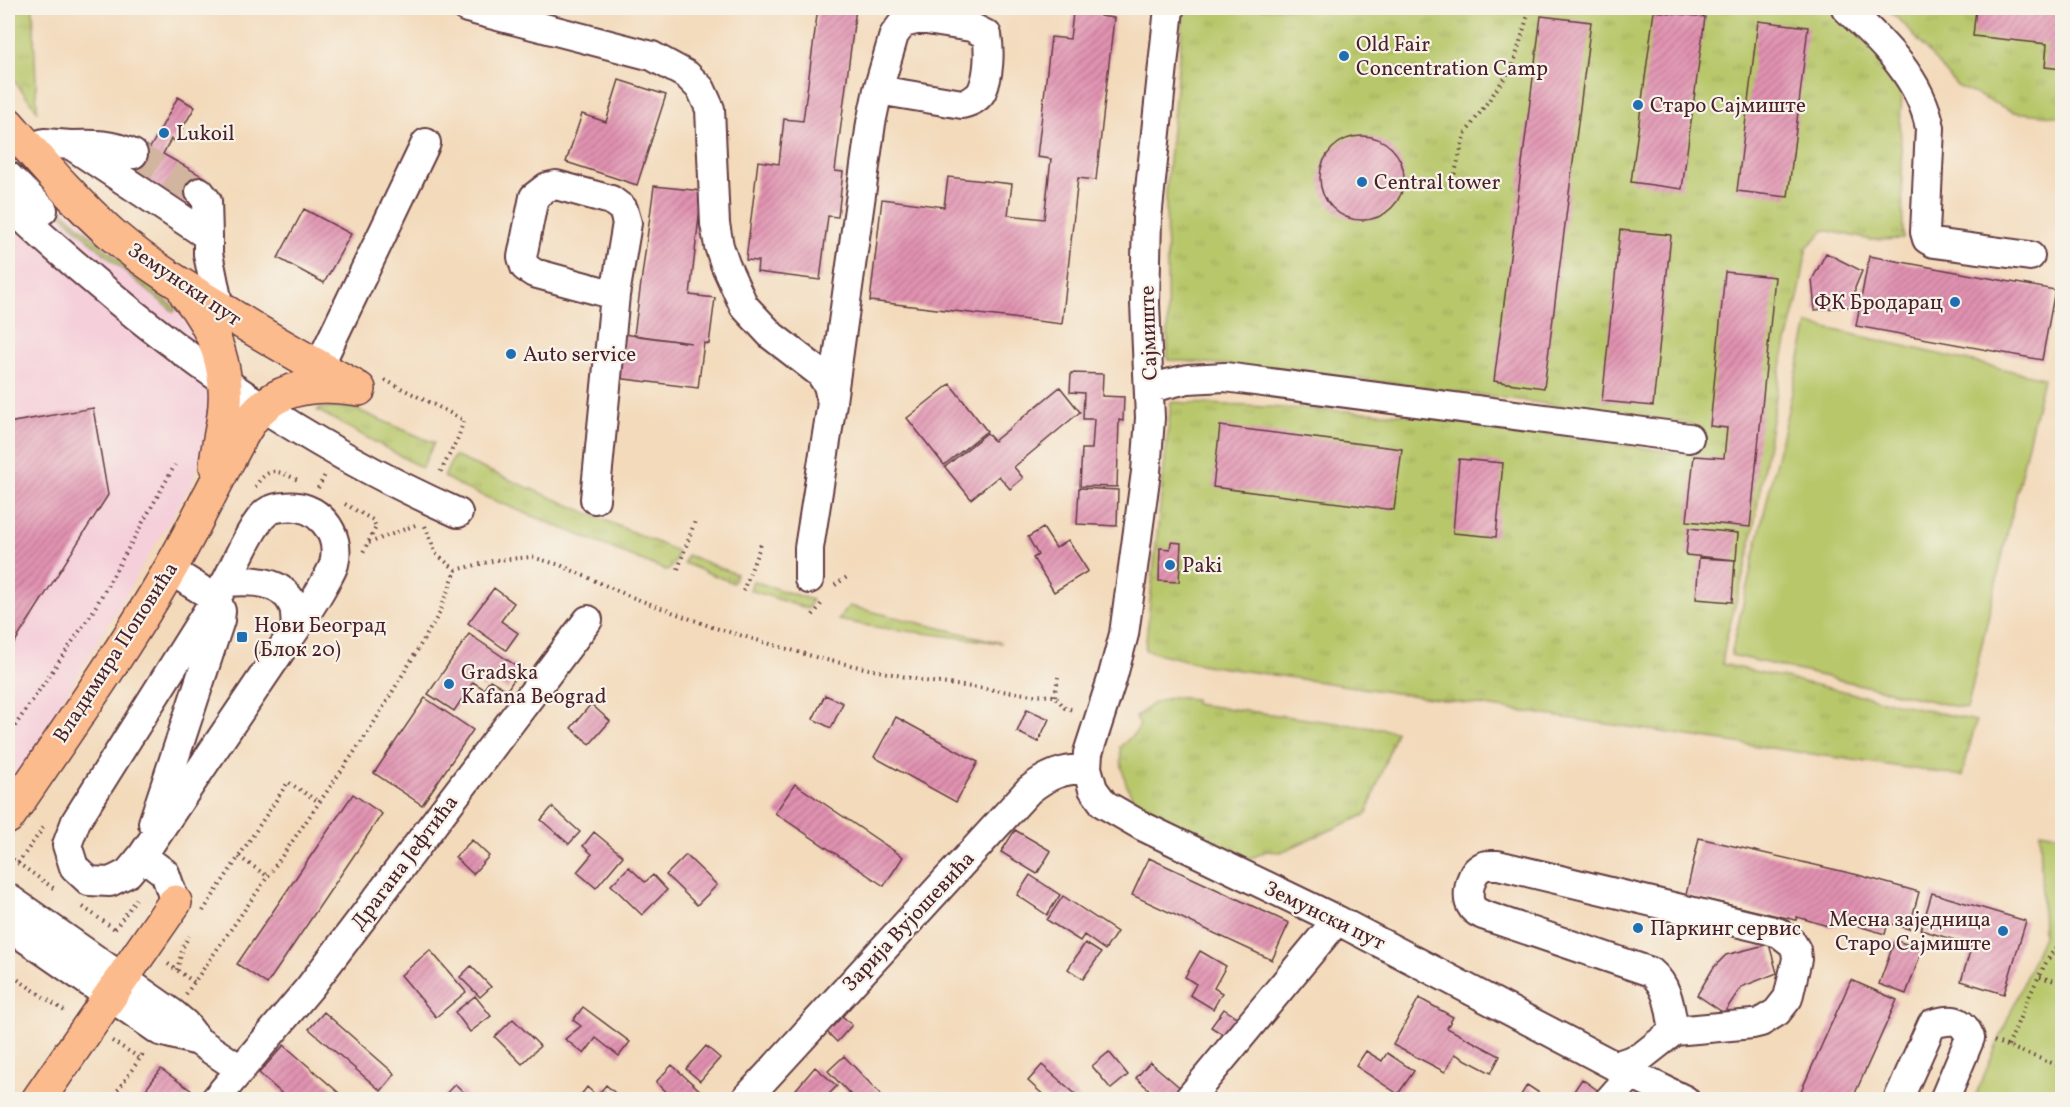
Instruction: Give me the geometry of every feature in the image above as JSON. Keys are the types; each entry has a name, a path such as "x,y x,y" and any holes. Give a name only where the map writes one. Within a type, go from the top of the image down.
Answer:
{"main road":[{"name":"Земунски пут","path":"18,136 71,194 114,236 176,283 319,366 369,383"},
{"name":"Владимира Поповића","path":"176,283 207,322 215,338 224,372 225,407 215,483"},
{"path":"270,402 304,388 369,383"},
{"name":"Владимира Поповића","path":"8,818 113,661 170,570 246,428 270,402"},
{"path":"38,1100 116,987 186,911"}],"street":[{"path":"467,8 652,56 674,66 701,89 710,109 716,224 719,246 725,264 744,306 772,336 820,373 828,385 832,403"},
{"name":"Сајмиште","path":"1087,768 1090,747 1118,657 1129,602 1146,472 1150,418 1145,303 1147,218 1169,8"},
{"path":"1846,8 1899,62 1927,112 1930,128 1925,232 1927,239 1934,243 2030,256"},
{"path":"809,579 809,548 832,403 871,123 878,90"},
{"path":"18,136 44,143 103,144 133,154"},
{"path":"319,366 426,143"},
{"path":"71,145 208,236"},
{"path":"8,176 71,237 224,372"},
{"path":"200,192 207,201 208,254 219,308"},
{"path":"8,203 145,324 224,372 370,470 458,513"},
{"path":"595,499 615,295"},
{"path":"1150,388 1188,379 1225,377 1689,438"},
{"path":"294,506 310,510 323,520 333,534 336,547 334,566 316,599 296,628 142,856 128,873 110,882 89,881 74,867 67,845 75,820 221,591 258,523 268,511 294,506"},
{"path":"170,570 221,591 248,580 267,584 285,593 294,605 296,628"},
{"path":"142,856 220,620 221,591"},
{"name":"Драгана Јефтића","path":"215,1100 310,987 588,620"},
{"name":"Земунски пут","path":"1087,768 1093,789 1104,804 1142,826 1337,920 1685,1100"},
{"name":"Зарија Вујошевића","path":"745,1100 1029,790 1043,779 1063,770 1087,768"},
{"path":"142,856 165,873 186,911"},
{"path":"1609,1100 1624,1070 1674,1031 1753,1024 1761,1022 1777,1011 1788,998 1797,967 1797,955 1792,943 1779,933 1769,930 1509,868 1488,865 1477,870 1469,894 1469,903 1474,910 1651,972 1666,992 1674,1031"},
{"path":"8,898 116,987"},
{"path":"1188,1100 1337,920"},
{"path":"8,926 116,987 172,1013 198,1041 240,1069"},
{"path":"1898,1100 1932,1024 1947,1020 1956,1021 1966,1027 1970,1038 1944,1100"}],"path":[{"path":"1453,180 1465,134 1513,66 1530,8"},
{"path":"369,383 464,420 458,438 428,499"},
{"path":"8,736 92,613 175,465"},
{"path":"254,488 270,471 280,472 299,480"},
{"path":"308,484 327,494"},
{"path":"336,499 373,520 376,527 357,562"},
{"path":"678,569 695,521"},
{"path":"368,543 423,522 436,554 456,570"},
{"path":"743,591 761,544"},
{"path":"456,570 496,560 532,557 560,565 629,596 712,627 822,659 925,681 1055,696 1065,708 1082,712"},
{"path":"192,929 183,947 177,970 194,982 369,731 439,614 456,570"},
{"path":"1055,696 1058,677"},
{"path":"186,911 239,857 288,782 319,802"},
{"path":"8,856 18,863 45,825"},
{"path":"239,857 269,877"},
{"path":"2008,1046 2040,976 2062,941"},
{"path":"8,973 63,1010"},
{"path":"2040,976 2062,984"},
{"path":"1970,1038 1981,1036 2062,1068"},
{"path":"111,1100 140,1058"},
{"path":"2056,1100 2062,1084"}],"shaded area":[{"path":"8,146 67,210 183,313 210,352 214,382 201,459 191,485 8,792"}],"green space":[{"path":"8,8 33,8 37,110 8,73"},
{"path":"1184,8 1697,8 1726,11 1743,8 1833,8 1886,63 1902,96 1900,123 1903,239 1871,240 1825,230 1807,247 1800,289 1781,367 1749,554 1727,635 1722,664 1976,721 1962,776 1205,665 1145,650 1171,402 1421,415 1685,454 1696,451 1700,443 1701,430 1690,424 1429,388 1234,365 1168,360 1166,191"},
{"path":"1886,8 2062,8 2062,117 2014,112 1957,86 1904,24"},
{"path":"8,149 69,217 176,309 174,312 48,202 8,162"},
{"path":"1808,324 2043,378 1967,709 1731,655"},
{"path":"353,408 434,443 422,468 317,410"},
{"path":"454,456 677,551 676,561 668,571 466,489 444,477"},
{"path":"687,555 736,574 733,583 684,563"},
{"path":"753,581 812,600 808,609 750,590"},
{"path":"849,606 1002,643 838,620"},
{"path":"1172,697 1195,699 1195,704 1396,731 1367,814 1281,852 1266,851 1250,859 1157,819 1137,804 1129,791 1122,769 1120,747 1136,732 1140,724 1136,717 1152,704"},
{"path":"2040,831 2062,835 2062,1099 1974,1099 2043,936"}],"building":[{"path":"818,8 856,8 835,171 843,172 838,217 828,216 820,280 757,272 758,261 746,260 758,161 779,164 784,119 803,121"},
{"path":"1044,8 1101,8 1100,16 1114,18 1096,180 1078,178 1062,324 870,301 882,199 944,207 948,177 1012,184 1008,215 1044,219 1051,159 1037,157 1051,37 1070,39 1073,13"},
{"path":"1976,8 2023,8 2062,12 2062,69 2045,67 2047,44 1973,36"},
{"path":"1654,11 1705,17 1682,189 1631,182"},
{"path":"1541,16 1591,22 1544,388 1494,381"},
{"path":"1758,21 1808,27 1788,197 1737,191"},
{"path":"619,80 666,95 637,185 566,162 582,114 606,122"},
{"path":"178,97 195,107 175,141 171,139 163,154 207,179 191,207 124,169 140,142 150,148"},
{"name":"Central tower","path":"1354,136 1370,136 1386,143 1397,154 1404,170 1401,194 1392,208 1370,220 1354,220 1338,213 1327,202 1320,186 1320,170 1327,154 1338,143"},
{"path":"654,186 702,191 690,295 715,298 709,344 704,343 698,388 617,378 623,334 691,343 634,335"},
{"path":"304,209 351,234 324,283 278,258"},
{"path":"1620,230 1671,235 1653,406 1602,401"},
{"path":"1826,253 1862,271 1855,288 1855,306 1815,310 1812,280"},
{"path":"1869,256 2055,290 2042,360 1856,326"},
{"path":"1725,272 1775,277 1750,527 1687,521 1694,456 1724,458 1727,428 1710,426"},
{"path":"1071,373 1103,374 1102,396 1124,397 1123,421 1119,420 1117,487 1080,486 1082,449 1092,449 1094,419 1083,419 1084,393 1070,392"},
{"path":"950,384 987,431 944,465 907,418"},
{"path":"1060,387 1080,412 1014,467 1023,478 1010,489 999,476 971,499 945,467 987,433 994,441"},
{"path":"93,408 108,495 8,653 8,423"},
{"path":"1220,426 1402,449 1394,510 1213,487"},
{"path":"1459,459 1503,463 1496,537 1453,533"},
{"path":"1079,488 1118,490 1117,526 1077,524"},
{"path":"1043,528 1056,548 1068,540 1088,571 1054,592 1033,558 1038,555 1028,537"},
{"path":"1689,528 1738,533 1736,560 1686,555"},
{"name":"Paki","path":"1171,542 1181,543 1179,582 1159,581 1160,548 1170,549"},
{"path":"1699,558 1735,560 1732,602 1696,599"},
{"path":"494,588 514,603 501,621 518,633 506,650 468,623"},
{"path":"469,634 521,669 507,690 490,680 484,689 473,682 454,711 428,694"},
{"path":"825,695 843,703 831,728 813,719"},
{"path":"425,698 473,730 422,805 374,773"},
{"path":"591,704 610,721 590,744 571,728"},
{"path":"1027,709 1049,719 1038,742 1017,732"},
{"path":"896,717 978,762 956,802 874,757"},
{"path":"795,784 903,857 884,886 775,813"},
{"path":"353,794 382,814 267,984 237,964"},
{"path":"552,807 580,832 569,844 541,820"},
{"path":"1015,830 1051,851 1037,874 1001,852"},
{"path":"594,832 623,856 596,888 577,872 592,854 583,846"},
{"path":"1699,838 1858,875 1919,892 1909,929 1888,923 1885,934 1845,922 1831,927 1797,917 1796,920 1686,895"},
{"path":"472,840 489,856 473,874 455,857"},
{"path":"686,855 717,885 697,905 666,875"},
{"path":"1149,858 1289,923 1272,960 1132,895"},
{"path":"629,867 645,882 653,875 667,890 642,915 611,885"},
{"path":"1030,875 1060,895 1047,915 1017,895"},
{"path":"1932,893 2026,921 2004,994 1961,981 1972,945 1921,930"},
{"path":"1063,896 1117,932 1105,950 1084,935 1080,941 1047,920"},
{"path":"1895,940 1922,950 1906,994 1879,984"},
{"path":"1085,943 1101,953 1083,979 1068,969"},
{"path":"1769,944 1777,973 1741,987 1724,1013 1697,995 1714,967 1726,955"},
{"path":"430,950 466,992 436,1017 401,975"},
{"path":"1200,951 1226,966 1214,988 1222,993 1213,1009 1190,995 1196,984 1185,977"},
{"path":"471,966 491,987 480,997 460,977"},
{"path":"1851,980 1897,1000 1852,1100 1797,1100"},
{"path":"475,996 491,1016 470,1032 455,1012"},
{"path":"1419,998 1453,1017 1447,1028 1500,1056 1491,1073 1455,1054 1445,1072 1393,1045"},
{"path":"583,1007 630,1042 619,1056 596,1038 584,1054 565,1039 581,1026 573,1020"},
{"path":"1224,1009 1242,1021 1230,1039 1211,1027"},
{"path":"324,1012 395,1074 381,1091 309,1029"},
{"path":"840,1014 852,1025 837,1042 825,1030"},
{"path":"513,1019 540,1046 522,1064 495,1037"},
{"path":"284,1045 347,1100 289,1100 259,1073"},
{"path":"706,1046 720,1058 700,1081 686,1069"},
{"path":"1366,1051 1382,1061 1387,1053 1414,1071 1398,1094 1356,1066"},
{"path":"1109,1052 1128,1075 1111,1089 1092,1066"},
{"path":"844,1056 886,1100 856,1100 828,1071"},
{"path":"1150,1062 1183,1090 1175,1100 1161,1100 1136,1078"},
{"path":"672,1065 705,1095 701,1100 675,1100 656,1082"},
{"path":"1042,1065 1080,1098 1079,1100 1049,1100 1028,1081"},
{"path":"815,1067 837,1086 827,1096 831,1100 799,1100 792,1094"},
{"path":"161,1069 192,1091 186,1100 138,1100"},
{"path":"1582,1079 1600,1092 1595,1100 1568,1100"},
{"path":"455,1084 472,1100 440,1100"},
{"path":"606,1085 623,1100 577,1100 587,1087 597,1096"},
{"path":"1527,1085 1550,1100 1518,1100"}],"tunnel":[{"path":"133,154 200,192"}],"place":[{"name":"Old Fair Concentration Camp","path":"1344,56"},
{"name":"Старо Сајмиште","path":"1638,105"},
{"name":"Lukoil","path":"164,133"},
{"name":"Central tower","path":"1362,182"},
{"name":"ФК Бродарац","path":"1955,302"},
{"name":"Auto service","path":"511,354"},
{"name":"Paki","path":"1170,565"},
{"name":"Нови Београд (Блок 20)","path":"242,637"},
{"name":"Gradska Kafana Beograd","path":"449,684"},
{"name":"Паркинг сервис","path":"1638,928"},
{"name":"Месна заједница Старо Сајмиште","path":"2003,931"}]}
